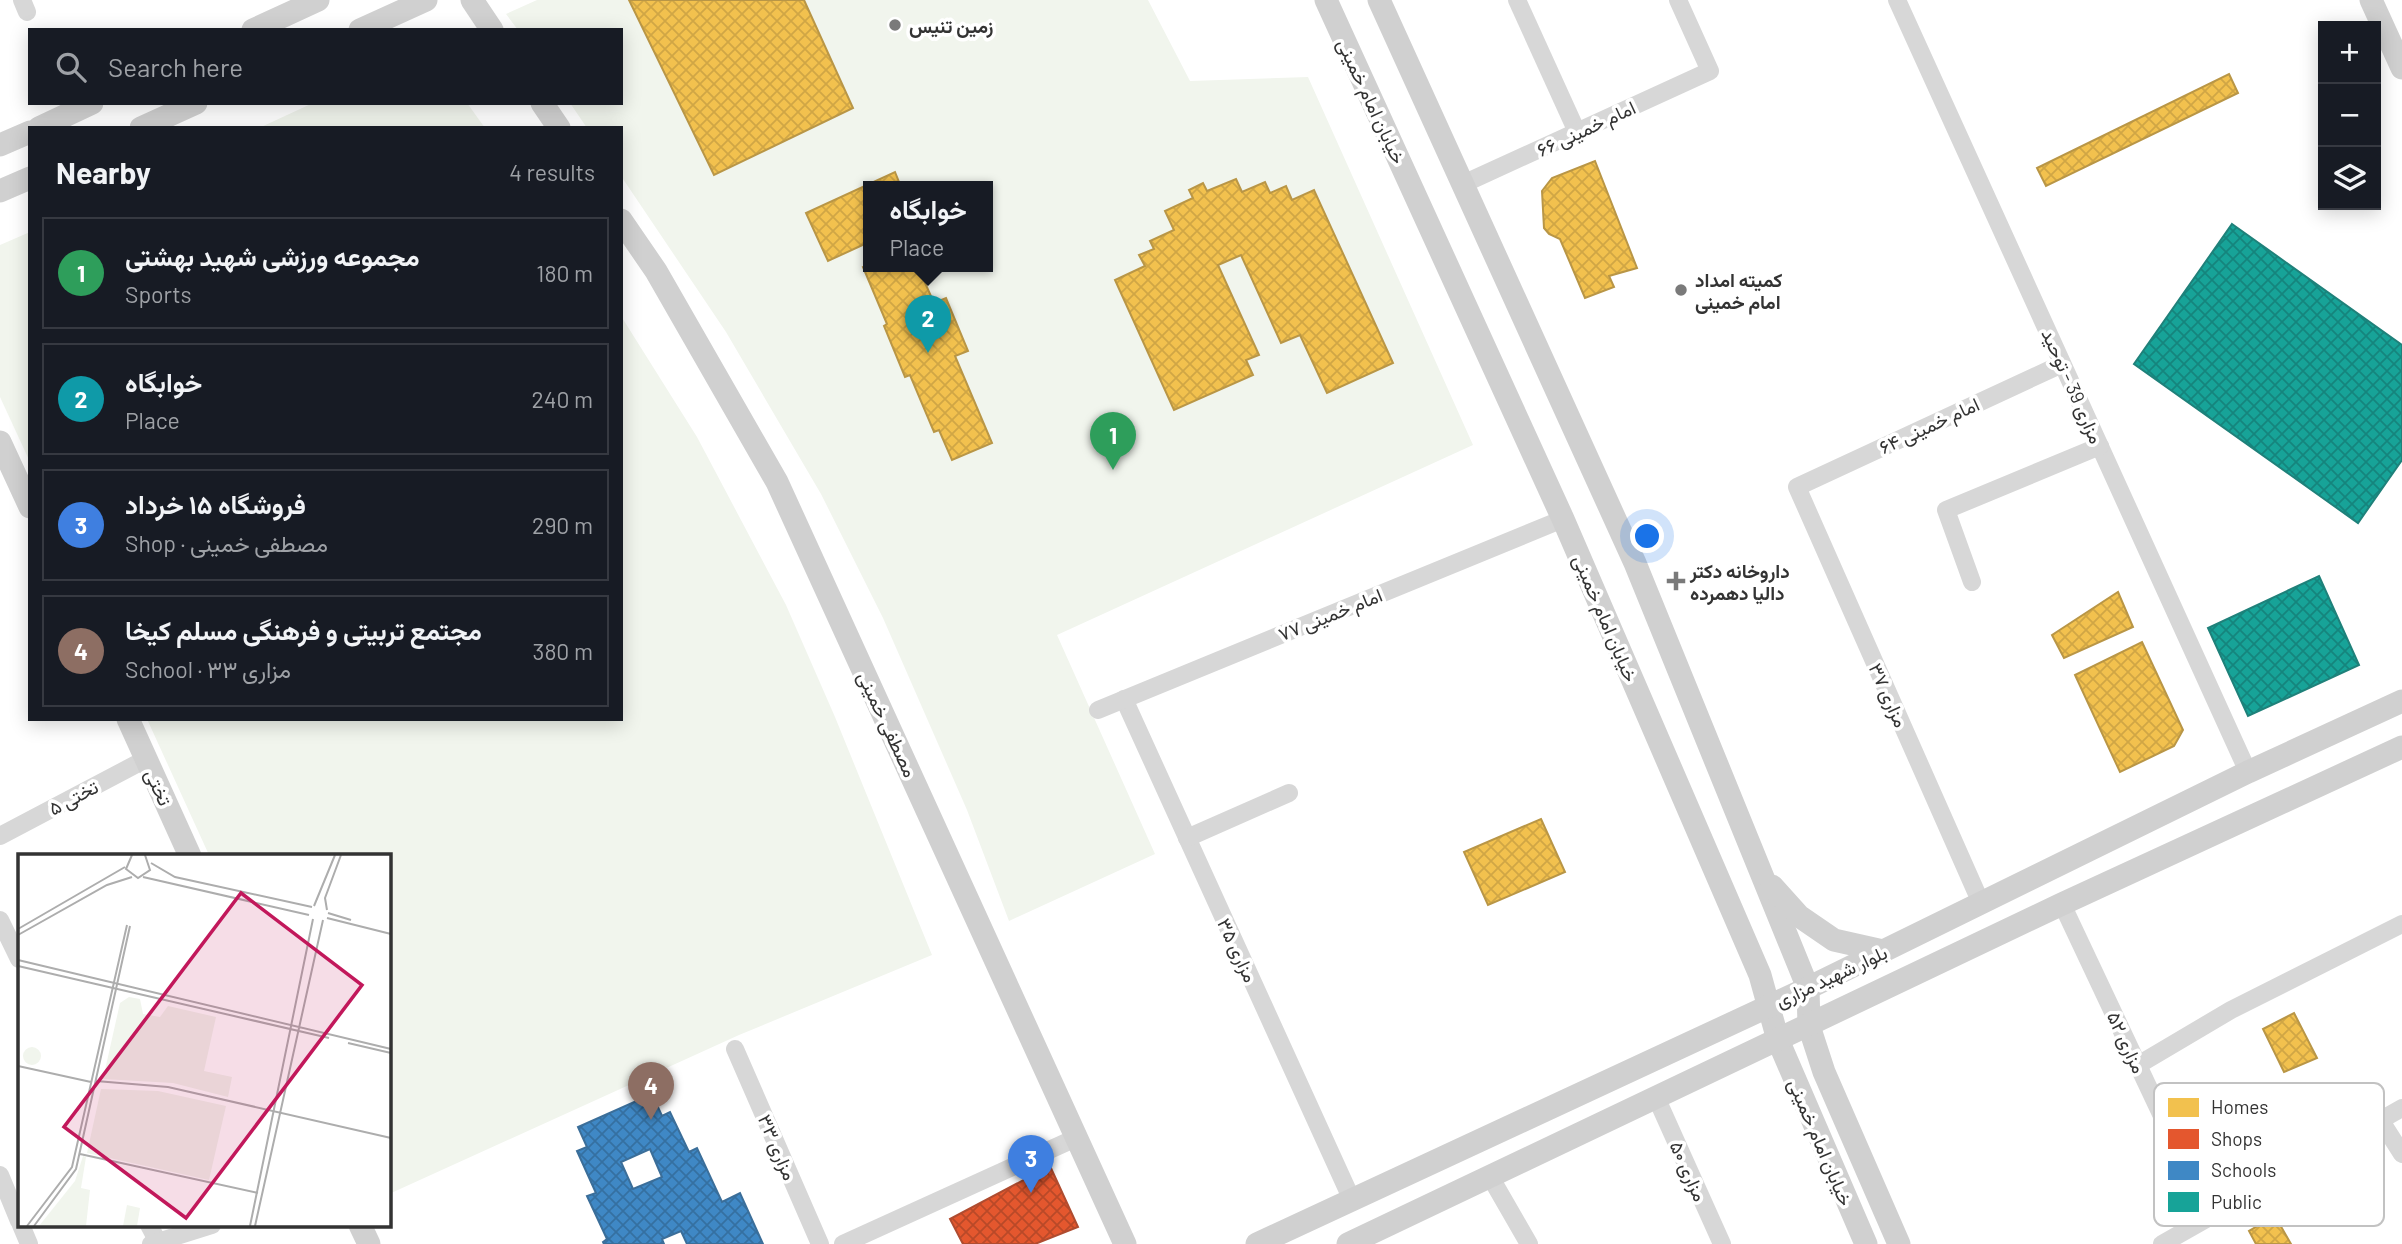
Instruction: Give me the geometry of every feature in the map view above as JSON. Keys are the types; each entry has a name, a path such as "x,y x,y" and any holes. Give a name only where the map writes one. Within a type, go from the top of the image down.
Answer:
{"main road":[{"path":"257,28 318,0"},
{"path":"364,28 426,0"},
{"path":"472,0 491,28"},
{"name":"خیابان امام خمینی","path":"1326,0 1563,519 1760,975 1778,1040 1866,1244"},
{"name":"خیابان امام خمینی","path":"1379,0 1635,563 1808,988 1809,1026 1824,1072 1899,1244"},
{"path":"2371,0 2402,68"},
{"path":"43,126 88,105"},
{"path":"145,126 192,105"},
{"path":"543,105 558,126"},
{"path":"0,145 28,133"},
{"path":"0,191 28,179"},
{"name":"مصطفی خمینی","path":"623,223 656,271 777,482 1125,1244"},
{"path":"0,442 28,503"},
{"name":"بلوار شهید مزاری","path":"1257,1244 1808,988 2248,772 2402,701"},
{"name":"تختی","path":"129,721 189,854"},
{"name":"بلوار شهید مزاری","path":"1348,1244 2062,904 2402,747"},
{"path":"1761,874 1799,916 1834,940 1883,951"},
{"path":"360,1226 369,1244"}],"street":[{"path":"1517,0 1577,132"},
{"name":"امام خمینی ۶۶","path":"1463,184 1710,71 1678,0"},
{"name":"مزاری 39 - توحید","path":"1897,0 2248,772"},
{"name":"امام خمینی ۶۴","path":"1797,487 2062,363"},
{"path":"1972,582 1946,510 2100,446"},
{"name":"مزاری ۳۷","path":"1797,487 1981,903"},
{"name":"امام خمینی ۷۷","path":"1098,710 1563,519"},
{"name":"مزاری ۳۵","path":"1124,699 1352,1200"},
{"name":"تختی ۵","path":"0,836 146,759"},
{"path":"1187,838 1289,793"},
{"name":"مزاری ۵۲","path":"2062,904 2154,1099"},
{"path":"0,920 18,957"},
{"path":"2138,1065 2231,1010 2402,924"},
{"name":"مزاری ۳۳","path":"736,1049 820,1244"},
{"name":"مزاری ۵۰","path":"1656,1097 1722,1244"},
{"path":"2384,1119 2402,1108"},
{"path":"2384,1126 2402,1154"},
{"path":"843,1244 1078,1137"},
{"path":"0,1175 18,1218"},
{"path":"1491,1178 1529,1244"},
{"path":"21,1226 29,1244"},
{"path":"149,1226 154,1243 209,1226"},
{"path":"2162,1244 2195,1226"}],"shaded area":[{"path":"537,0 1148,0 1190,81 1308,77 1473,445 1057,635 1155,854 1009,921 967,810 883,618 821,494 726,332 623,179 623,126 586,126 571,105 623,105 623,28 516,28 506,14"},
{"path":"309,105 468,105 484,126 263,126"},
{"path":"28,233 28,458 0,397 0,245"},
{"path":"623,319 697,437 786,605 835,717 932,955 739,1035 390,1194 390,854 209,854 148,721 623,721"}],"building: Homes":[{"path":"629,0 804,0 853,108 714,175"},
{"path":"2229,74 2238,93 2046,186 2037,168"},
{"path":"1595,161 1637,268 1609,276 1614,287 1585,298 1560,239 1549,234 1544,228 1542,191 1552,178"},
{"path":"895,172 899,181 875,181"},
{"path":"1236,179 1242,192 1265,182 1270,193 1286,186 1292,200 1314,190 1393,363 1327,393 1300,335 1281,343 1241,255 1218,265 1259,355 1246,360 1253,375 1174,410 1115,280 1145,266 1139,255 1154,249 1150,241 1174,230 1165,211 1193,198 1189,190 1203,183 1207,191"},
{"path":"863,187 863,245 828,261 806,213"},
{"path":"865,272 920,272 934,303 946,298 968,351 955,356 992,443 952,460 939,430 934,432 910,375 905,377 884,326 887,324"},
{"path":"2118,592 2133,627 2064,658 2052,635"},
{"path":"2142,642 2183,730 2174,746 2120,772 2075,675"},
{"path":"1541,819 1565,872 1488,905 1464,852"},
{"path":"2294,1013 2317,1058 2284,1072 2263,1029"},
{"path":"2258,1226 2281,1226 2291,1244 2256,1244 2249,1231"}],"building: Shops":[{"path":"1050,1166 1078,1227 1035,1244 963,1244 950,1219"}],"building: Schools":[{"path":"652,1094 662,1116 670,1112 689,1152 697,1148 722,1202 740,1193 763,1244 687,1244 681,1231 662,1239 664,1244 604,1244 607,1239 587,1196 596,1193 577,1151 587,1147 578,1127","holes":["650,1149 662,1177 633,1189 621,1162"]}],"building: Public":[{"path":"2232,224 2402,345 2402,460 2358,523 2134,364"},
{"path":"2319,576 2359,665 2248,716 2208,628"}],"place":[{"name":"زمین تنیس","path":"895,25"},
{"name":"کمیته امداد امام خمینی","path":"1681,290"},
{"name":"خوابگاه","path":"928,353"},
{"name":"مجموعه ورزشی شهید بهشتی","path":"1113,470"},
{"name":"داروخانه دکتر دالیا دهمرده","path":"1676,581"},
{"name":"مجتمع تربیتی و فرهنگی مسلم کیخا","path":"651,1120"},
{"name":"فروشگاه ۱۵ خرداد","path":"1031,1193"}]}
